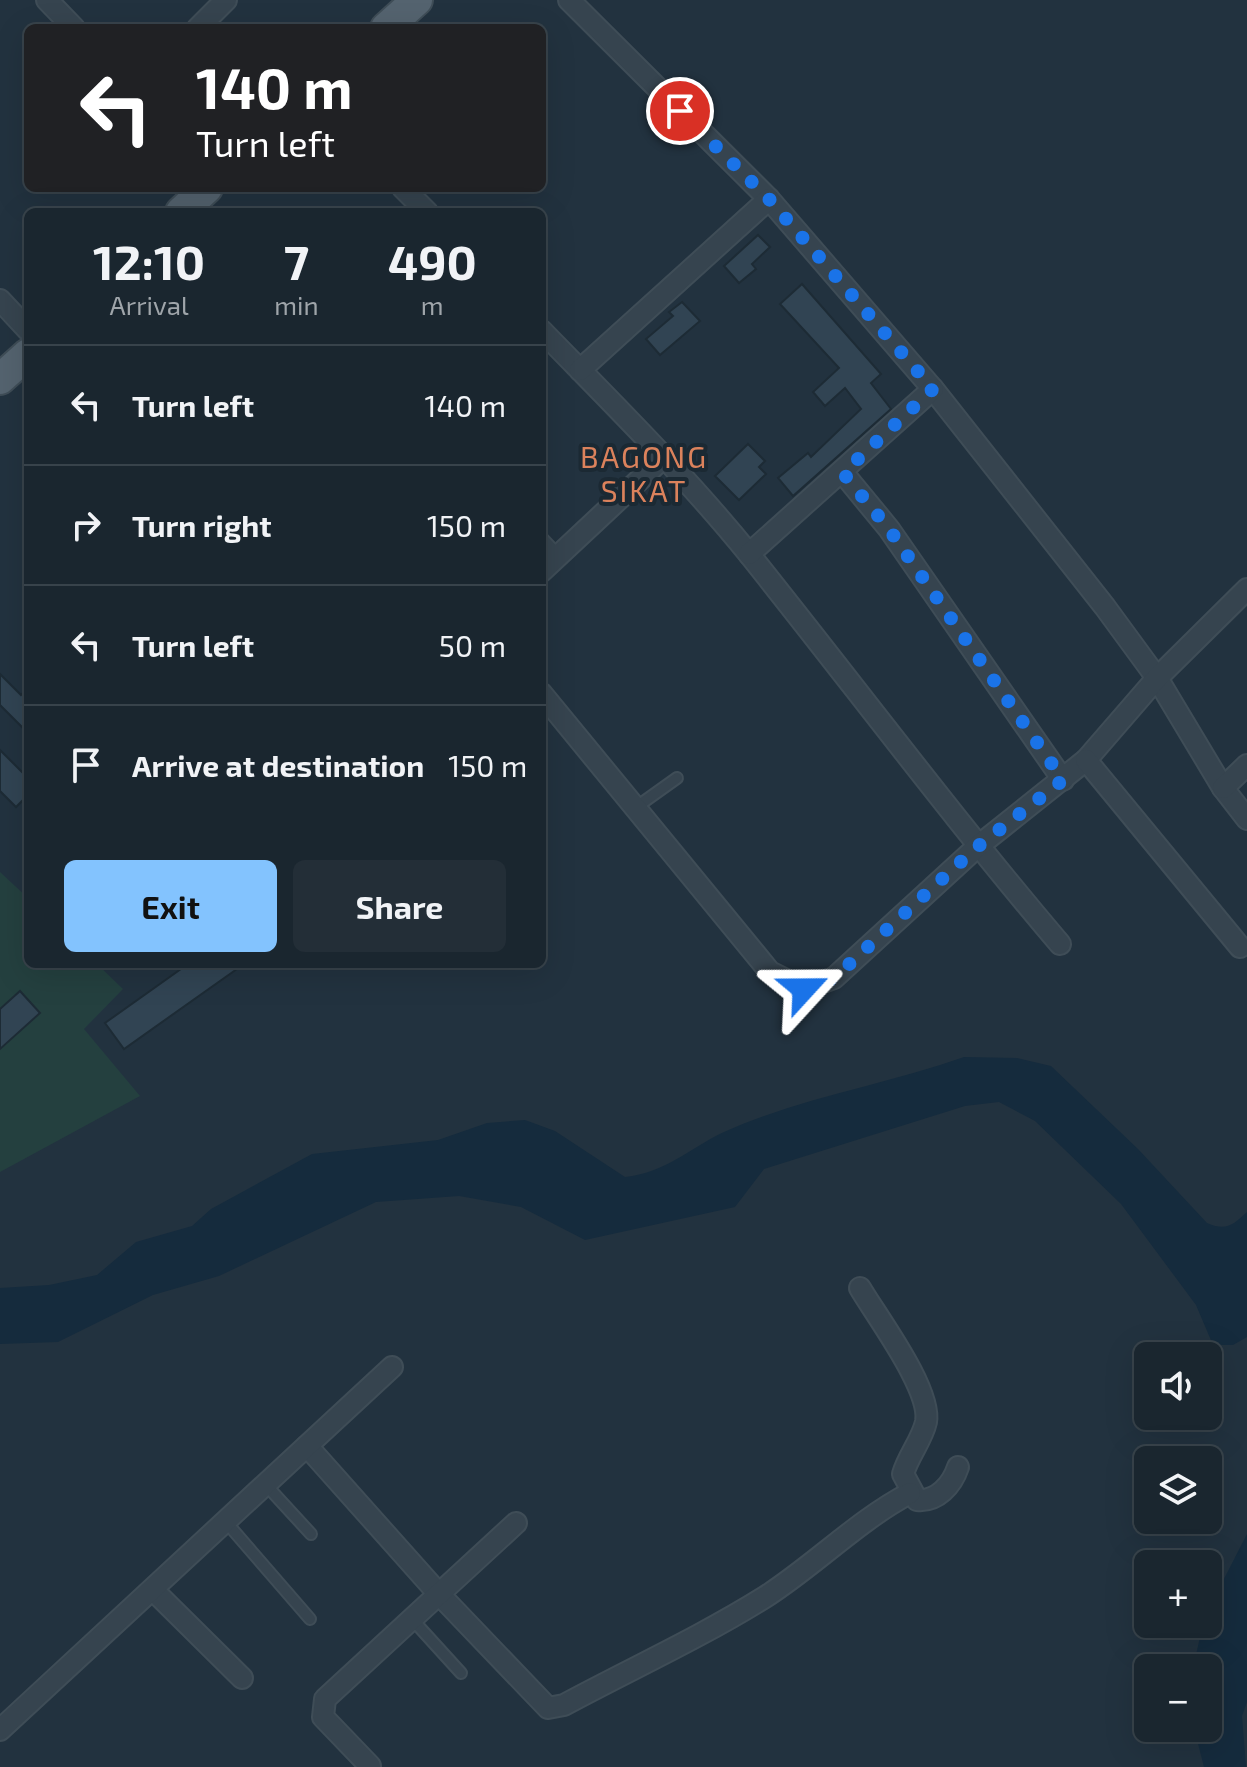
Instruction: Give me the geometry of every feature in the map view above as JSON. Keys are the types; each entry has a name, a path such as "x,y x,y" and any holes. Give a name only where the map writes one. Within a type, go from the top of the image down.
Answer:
{"main road":[{"path":"390,24 417,0"},
{"path":"185,208 203,192"},
{"path":"0,379 24,358"}],"street":[{"path":"47,0 70,24"},
{"path":"202,24 226,0"},
{"path":"569,0 769,199 933,389 1157,678 1223,788 1247,819"},
{"path":"407,192 423,208"},
{"path":"580,370 769,199"},
{"path":"0,300 24,326"},
{"path":"546,335 665,456 749,554 977,847 1060,944"},
{"path":"749,554 843,473 933,389"},
{"path":"546,567 665,456"},
{"path":"843,473 889,529 1063,780"},
{"path":"546,699 770,972 804,989 834,978 977,847 1086,760 1157,678 1247,589"},
{"path":"1086,760 1240,947"},
{"path":"1223,788 1247,765"},
{"path":"860,1288 917,1384 926,1409 923,1430 903,1474 910,1493 917,1500 926,1500 947,1488 958,1467"},
{"path":"0,1730 392,1367"},
{"path":"307,1446 438,1593 548,1708 555,1708 763,1598 817,1562 870,1516 910,1493"},
{"path":"370,1766 323,1717 325,1699 516,1523"},
{"path":"153,1590 242,1678"}],"lane":[{"path":"546,542 559,556"},
{"path":"635,808 677,778"},
{"path":"266,1485 311,1534"},
{"path":"226,1522 310,1619"},
{"path":"411,1618 461,1673"}],"green space":[{"path":"0,872 24,894 24,968 101,968 123,989 84,1029 140,1096 0,1172"}],"water":[{"path":"964,1057 1017,1058 1051,1066 1138,1149 1207,1223 1228,1226 1247,1212 1247,1337 1233,1345 1212,1342 1196,1305 1121,1204 1035,1121 999,1102 965,1106 764,1169 735,1207 585,1240 521,1207 459,1196 376,1202 219,1276 153,1295 58,1342 0,1344 0,1288 49,1285 97,1275 136,1242 192,1226 211,1209 312,1154 438,1140 487,1123 525,1120 555,1131 625,1177 653,1171 724,1132 783,1109"},
{"path":"1247,1534 1247,1702 1242,1716 1246,1767 1204,1767 1198,1742 1222,1742 1222,1654 1196,1654 1200,1638 1222,1638 1222,1583"}],"building":[{"path":"758,235 770,247 752,264 756,269 739,283 724,266"},
{"path":"802,284 881,374 871,383 891,409 793,496 778,478 808,453 811,457 861,409 845,388 825,406 813,392 839,368 780,304"},
{"path":"682,302 700,321 660,355 646,339 673,316 669,312"},
{"path":"748,444 765,461 759,467 766,474 739,500 715,476"},
{"path":"0,674 21,695 24,692 24,729 0,705"},
{"path":"0,750 24,774 24,799 16,807 0,791"},
{"path":"182,968 238,968 124,1049 105,1023"},
{"path":"20,991 40,1013 0,1049 0,1009"}],"district":[{"name":"BAGONG SIKAT","path":"644,473"}],"route":[{"path":"680,111 769,199 933,389 843,473 889,529 1063,780 977,847 834,978 804,989"}]}
